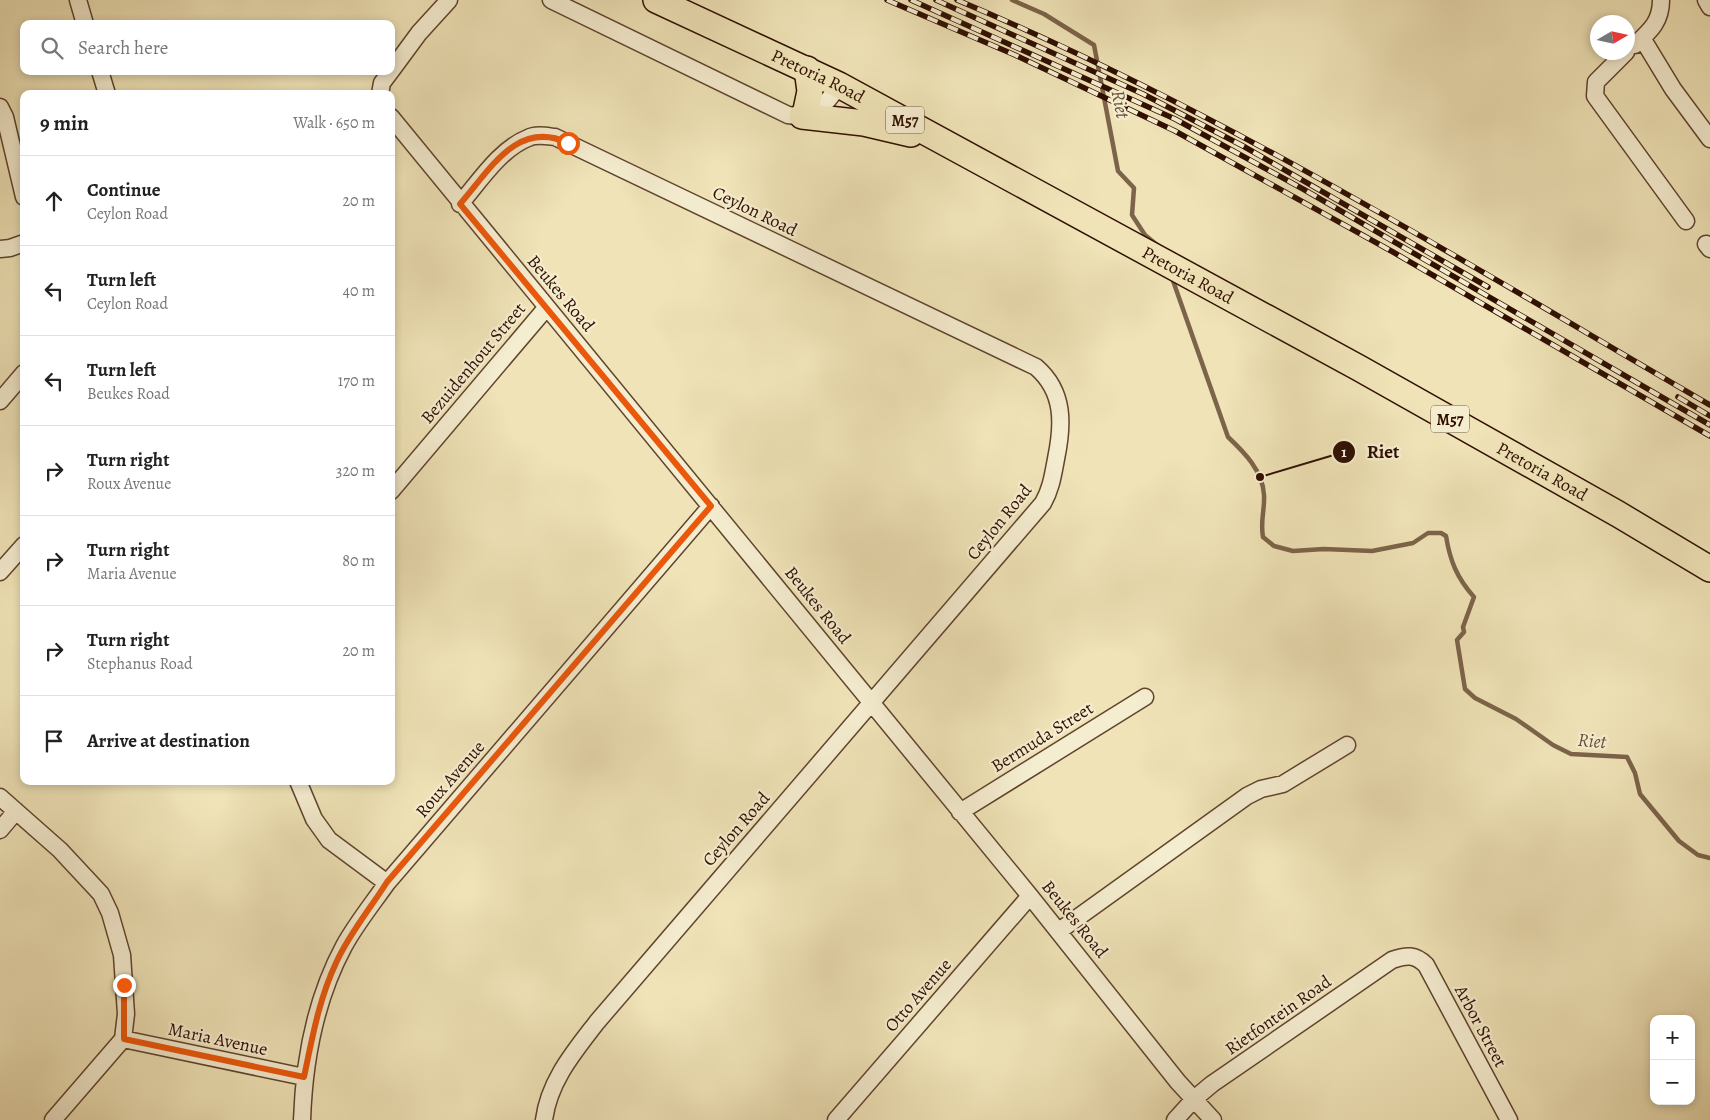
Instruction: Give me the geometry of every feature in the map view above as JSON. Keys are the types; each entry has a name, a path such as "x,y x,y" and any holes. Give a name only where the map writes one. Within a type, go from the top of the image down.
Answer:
{"main road":[{"name":"Pretoria Road","path":"656,0 839,85 1359,368 1618,514 1710,569"},
{"path":"807,69 810,91 803,116 872,125 938,140"}],"street":[{"path":"78,0 84,20"},
{"path":"395,66 419,33 449,0"},
{"path":"551,0 766,106 788,115 803,116 823,107 839,85"},
{"path":"1635,45 1659,19 1661,0"},
{"path":"1706,0 1710,7"},
{"path":"1642,38 1672,90 1710,139"},
{"path":"1619,60 1596,82 1595,96 1686,221"},
{"path":"101,75 106,90"},
{"path":"381,90 382,83 388,75"},
{"path":"0,106 5,117 20,180"},
{"name":"Beukes Road","path":"395,124 872,702 1213,1120"},
{"name":"Ceylon Road","path":"460,204 506,152 517,144 529,137 542,135 555,137 1036,367 1047,377 1054,389 1061,423 1049,492 1039,508 597,1022 557,1078 548,1101 544,1120"},
{"path":"0,249 20,244"},
{"name":"Bezuidenhout Street","path":"395,486 547,307"},
{"path":"0,401 20,378"},
{"name":"Roux Avenue","path":"302,1120 304,1077 321,1004 345,944 387,882 711,506"},
{"path":"0,572 13,550"},
{"name":"Bermuda Street","path":"960,812 1145,697"},
{"path":"1059,931 1247,796 1261,789 1283,784 1347,745"},
{"path":"300,785 314,819 329,840 387,882"},
{"path":"0,797 84,873 100,894 110,913 122,955 126,1014 124,1039 53,1120"},
{"path":"0,830 16,811"},
{"name":"Otto Avenue","path":"836,1120 1030,896"},
{"name":"Rietfontein Road","path":"1176,1120 1194,1099 1392,960 1403,956 1412,956"},
{"name":"Arbor Street","path":"1412,956 1426,965 1509,1120"},
{"name":"Maria Avenue","path":"124,1039 304,1077"}],"waterway":[{"name":"Riet","path":"1012,0 1044,14 1094,45 1118,171 1134,188 1132,215 1145,235 1162,249"},
{"name":"Riet","path":"1171,275 1228,437 1252,463 1263,486 1263,537 1274,546 1293,551 1324,549 1372,551 1413,543 1428,533 1441,533 1446,536 1455,569 1474,597 1463,627 1464,632 1457,640 1465,689 1475,698 1516,719 1553,745 1571,754 1627,757 1635,773 1640,794 1679,841 1698,855 1710,858"}],"railway":[{"path":"887,0 1015,55 1175,131 1393,252 1710,436"},
{"path":"911,0 1175,119 1303,189 1710,425"},
{"path":"936,0 1143,94 1243,146 1488,287"},
{"path":"957,0 1055,43 1246,139 1433,243 1710,405"},
{"path":"1678,397 1710,416"}],"place":[{"name":"Riet","path":"1260,477"}],"route":[{"path":"124,985 126,1014 124,1039 304,1077 314,1029 328,981 345,944 387,882 711,506 460,204 506,152 529,137 542,135 555,137 568,143"}]}
